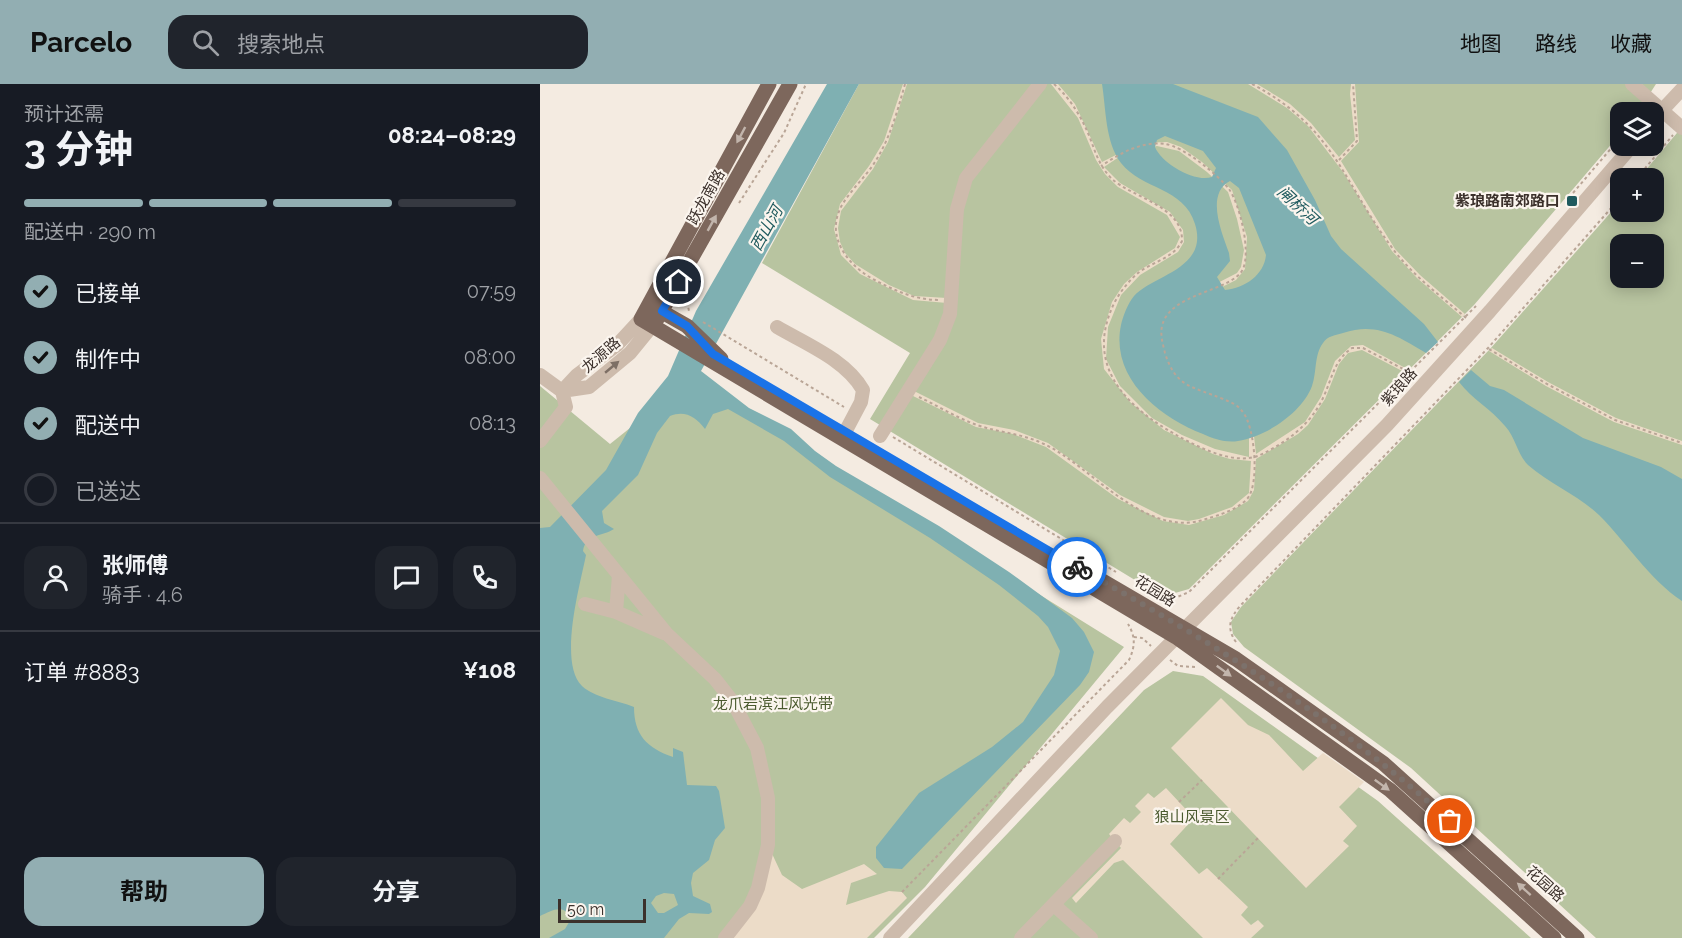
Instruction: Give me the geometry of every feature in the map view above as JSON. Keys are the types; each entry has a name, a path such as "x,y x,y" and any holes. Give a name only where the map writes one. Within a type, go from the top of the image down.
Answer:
{"main road":[{"name":"跃龙南路","path":"656,308 769,84"},
{"name":"跃龙南路","path":"646,322 790,84"},
{"name":"花园路","path":"656,308 692,320 712,358"},
{"name":"花园路","path":"646,322 999,522 1180,633 1390,790 1554,938"},
{"name":"花园路","path":"1180,633 1236,659 1383,763 1577,938"}],"street":[{"path":"884,435 940,340 950,314 957,209 962,187 982,155 1040,84"},
{"path":"1632,84 1647,102"},
{"path":"1664,108 1682,89"},
{"path":"1664,118 1681,127"},
{"name":"紫琅路","path":"890,938 1034,783 1388,425 1623,156"},
{"name":"龙源路","path":"562,391 577,375 646,322"},
{"path":"777,327 840,365 856,379 863,390 844,434"},
{"path":"540,375 562,391 566,407 540,441"},
{"path":"541,482 666,633 716,679 733,702 756,748 764,777 769,824 763,870 750,906 725,938"},
{"path":"616,612 619,575"},
{"path":"585,604 616,612 666,633"},
{"path":"1021,938 1115,841"},
{"path":"1054,905 1091,938"}],"path":[{"path":"736,208 784,133 806,84"},
{"path":"905,84 896,116 878,157 840,210 836,228 838,242 843,254 854,266 888,287 913,298 952,300"},
{"path":"1054,84 1080,117 1101,166 1119,185 1168,214 1182,237 1176,250 1138,273 1125,286 1114,303 1103,340 1106,368 1131,401 1165,428 1222,454 1244,459 1271,449 1307,423 1323,398 1337,363 1352,348 1363,348 1410,373"},
{"path":"1252,84 1299,114 1338,161 1394,250 1418,277 1467,318"},
{"path":"1338,161 1355,145 1358,136 1353,84"},
{"path":"1645,168 1681,127"},
{"path":"908,391 977,425 1014,432 1047,445 1119,497 1144,511 1174,522 1199,521 1242,503 1252,490 1251,427 1239,407 1184,384 1175,377 1161,339 1163,322 1176,307 1239,275 1243,268 1246,250 1240,218 1227,186 1180,149 1161,144 1141,145 1101,166"},
{"path":"1569,198 1610,150"},
{"path":"1243,649 1235,642 1229,629 1232,615 1488,348 1610,209"},
{"path":"686,294 692,320 725,335 848,409"},
{"path":"1153,594 1175,598 1190,592 1467,318 1479,303"},
{"path":"1488,348 1547,384 1615,420 1682,443"},
{"path":"884,435 1122,576"},
{"path":"902,892 1129,660 1135,645 1133,632 1125,621"},
{"path":"1179,802 1202,780"},
{"path":"1218,879 1258,838"}],"green space":[{"path":"859,84 1656,84 1644,102 1610,102 1610,146 1474,305 1189,589 1168,595 1153,591 870,419 910,353 762,263"},
{"path":"1682,127 1682,938 1596,938 1411,768 1244,647 1233,634 1231,622 1241,607 1490,349 1610,213 1610,222 1664,222 1664,168 1647,168 1658,156 1664,156 1664,148"},
{"name":"龙爪岩滨江风光带","path":"682,380 903,510 1124,647 925,887 874,938 540,938 540,386 610,444 665,400"},
{"name":"狼山风景区","path":"1173,671 1203,676 1378,801 1531,938 908,938 1144,690"}],"shaded area":[{"path":"903,84 907,84 888,142 873,169 841,211 838,228 840,242 845,253 855,264 889,285 914,296 947,298 953,208 962,176 1034,84 1046,84 986,158 966,189 962,209 954,315 944,342 914,391 978,423 1014,430 1048,443 1120,495 1164,517 1188,521 1232,507 1249,493 1251,461 1230,459 1213,454 1164,430 1130,402 1104,369 1101,339 1112,302 1124,284 1137,272 1175,248 1180,237 1167,215 1118,187 1105,174 1096,160 1078,118 1051,84 1058,84 1075,104 1102,162 1140,143 1167,142 1181,147 1202,162 1232,190 1247,237 1245,269 1236,280 1178,309 1165,323 1163,338 1171,365 1179,378 1236,402 1245,411 1253,427 1256,454 1305,422 1321,397 1335,361 1351,346 1363,345 1409,370 1406,373 1362,350 1348,353 1339,364 1325,399 1308,425 1298,434 1256,459 1254,490 1248,501 1224,515 1189,525 1163,521 1118,499 1046,447 1013,434 976,427 911,395 889,430 881,426 936,338 947,303 913,300 860,274 841,255 834,229 840,204 869,166 884,141","holes":["1157,146 1179,151 1207,172 1228,192 1244,250 1241,267 1237,273 1175,305 1161,321 1159,339 1170,373 1176,381 1234,406 1242,413 1249,428 1249,457 1215,449 1182,435 1152,418 1120,386 1106,359 1108,327 1121,295 1140,275 1178,252 1184,242 1183,230 1170,212 1120,183 1104,167 1125,153"]},
{"path":"1248,84 1257,84 1290,104 1311,123 1339,157 1355,140 1350,94 1351,84 1355,84 1359,142 1341,161 1395,249 1420,275 1465,314 1462,317 1417,278 1392,251 1343,172 1308,126 1287,108"},
{"path":"1492,348 1548,382 1616,418 1682,441 1682,445 1614,422 1546,386 1489,351"},
{"path":"1221,698 1248,725 1269,735 1303,771 1323,753 1364,782 1339,807 1357,826 1343,841 1349,846 1306,888 1171,748"},
{"path":"1166,788 1194,818 1170,844 1199,874 1207,868 1248,907 1241,915 1251,925 1258,920 1264,926 1251,938 1203,938 1123,860 1114,863 1076,903 1072,898 1121,848 1109,834 1124,818 1130,823 1141,812 1135,806 1148,793 1154,798"},
{"path":"768,845 782,875 802,889 864,864 877,874 851,883 846,905 889,891 902,892 907,898 867,938 725,938 750,906"}],"water":[{"name":"西山河","path":"827,84 859,84 701,371 749,408 791,429 836,466 939,526 1009,572 1072,618 1084,632 1094,652 1089,672 1080,685 902,869 884,868 876,858 876,847 919,793 992,747 1023,722 1054,675 1060,651 1048,627 1038,616 999,585 930,538 830,477 784,441 728,409 713,414 705,429 698,421 685,414 670,416 657,433 638,475 602,511 604,523 614,529 591,538 585,545 583,551 586,555 573,623 572,660 575,675 587,690 634,707 639,733 649,745 673,757 673,748 683,752 687,785 716,786 719,791 725,828 715,840 709,860 693,873 691,883 693,896 710,904 712,912 709,914 689,913 679,919 664,938 549,938 565,929 571,919 562,909 540,916 540,528 550,527 606,470 638,413 668,376 696,311","holes":["664,893 674,894 678,905 664,913 658,913 651,903 656,896"]},
{"name":"闸桥河","path":"1102,84 1173,84 1258,117 1287,150 1315,200 1331,236 1341,249 1424,324 1438,342 1426,353 1396,336 1377,330 1355,330 1329,337 1320,348 1312,386 1300,405 1271,429 1249,439 1225,441 1207,436 1186,427 1155,406 1141,393 1123,362 1120,344 1121,325 1134,296 1187,261 1194,251 1197,239 1195,224 1190,212 1182,203 1140,179 1121,163 1109,135","holes":["1165,136 1203,151 1216,168 1212,177 1205,178 1188,174 1164,159 1155,147 1157,140","1230,181 1239,188 1266,255 1262,269 1252,279 1240,286 1225,290 1217,277 1230,261 1217,204 1222,187"]},
{"path":"1471,370 1490,386 1504,390 1583,438 1661,467 1682,479 1682,601 1649,572 1599,515 1528,465 1505,426 1459,382"}],"way so far":[{"path":"1077,567 1236,659 1383,763 1450,821"}],"place":[{"name":"紫琅路南郊路口","path":"1572,201"}],"route":[{"path":"679,282 662,311 687,326 713,354 847,430 1077,567"}]}
